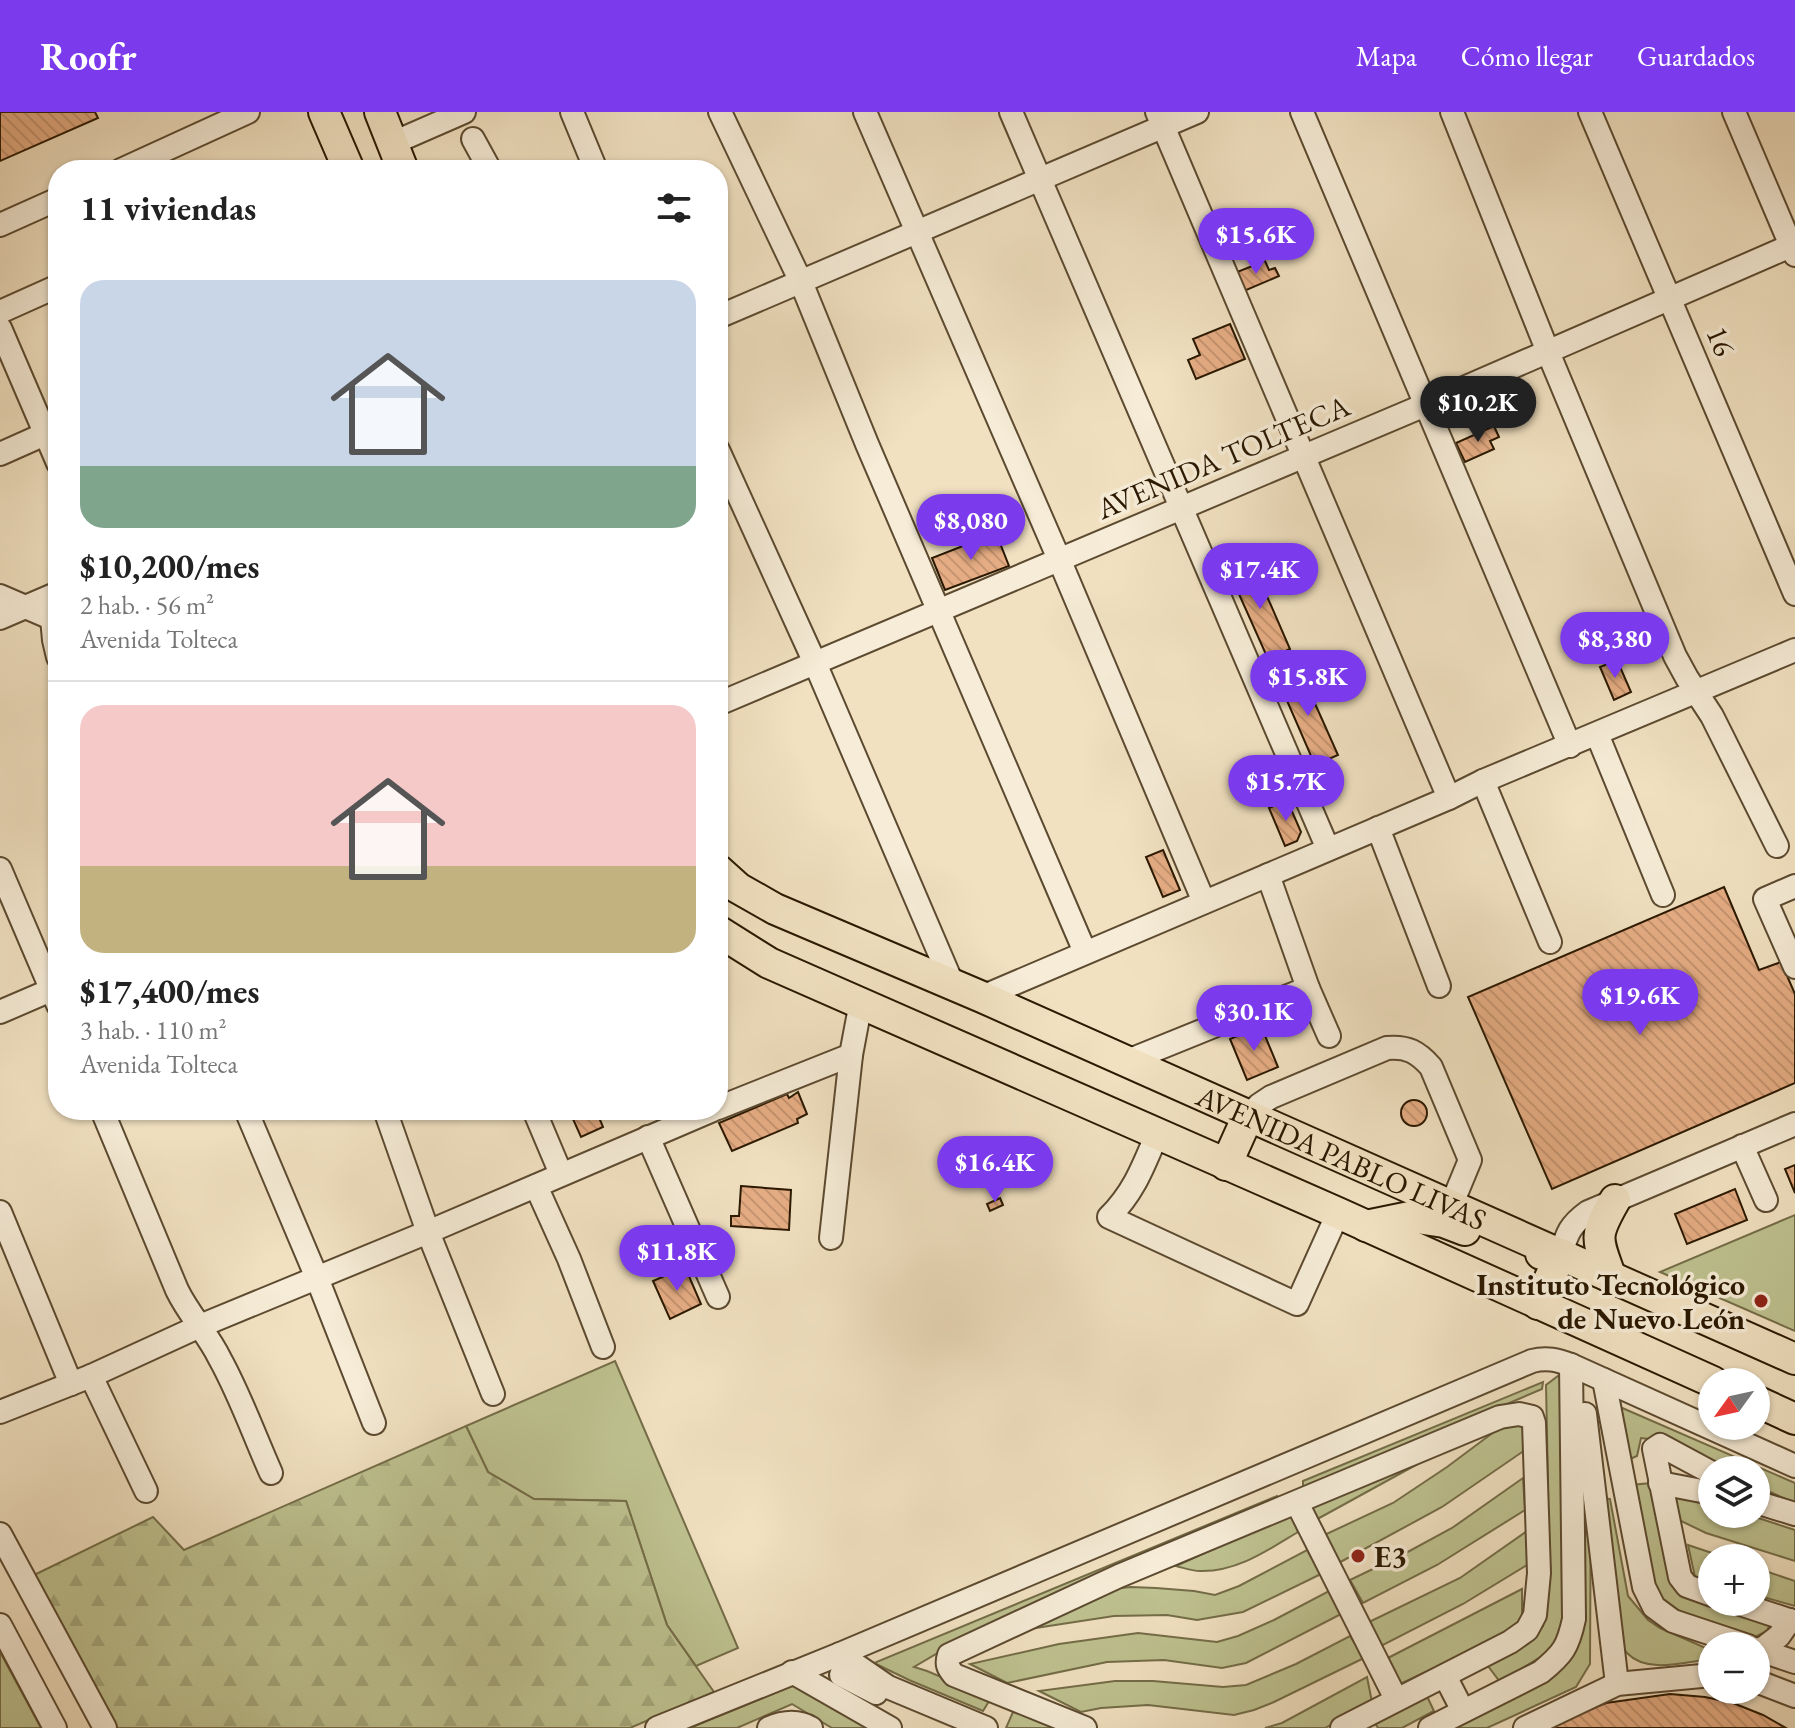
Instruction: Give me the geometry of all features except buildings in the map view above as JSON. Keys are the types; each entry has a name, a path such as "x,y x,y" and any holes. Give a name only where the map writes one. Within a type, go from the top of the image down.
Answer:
{"main road":[{"path":"324,112 339,160"},
{"path":"380,112 398,157"},
{"name":"AVENIDA PABLO LIVAS","path":"728,879 775,909 982,997 1795,1359"},
{"name":"AVENIDA PABLO LIVAS","path":"728,937 769,963 1698,1375"},
{"path":"1226,1165 1248,1116"},
{"path":"1611,1278 1599,1239 1600,1228 1615,1200"},
{"path":"1366,1226 1410,1217 1430,1219 1511,1248 1561,1254 1538,1304"},
{"path":"1770,1407 1795,1419"}],"street":[{"path":"143,160 248,112"},
{"path":"398,157 464,112"},
{"path":"572,112 592,160"},
{"path":"720,112 801,282 867,444 1085,952"},
{"path":"865,112 1204,902"},
{"path":"1011,112 1328,849"},
{"path":"728,313 1040,180 1160,119 1197,112"},
{"path":"1302,112 1570,746"},
{"path":"1452,112 1675,656 1712,716 1777,846"},
{"name":"16","path":"1590,112 1795,594"},
{"path":"1734,112 1794,248"},
{"path":"1160,119 1449,798"},
{"path":"473,139 485,160"},
{"path":"0,225 48,203"},
{"name":"AVENIDA TOLTECA","path":"728,700 1794,248"},
{"path":"0,312 48,290"},
{"path":"0,328 48,441"},
{"path":"0,454 45,434"},
{"path":"728,472 815,663 953,985"},
{"path":"0,596 48,616"},
{"path":"0,618 48,597"},
{"path":"982,997 1795,650"},
{"path":"1597,734 1663,895"},
{"path":"1483,781 1550,942"},
{"path":"1378,828 1439,986"},
{"path":"0,869 48,976"},
{"path":"1268,875 1308,988 1329,1036"},
{"path":"1795,886 1765,901 1795,967"},
{"path":"1125,1062 1308,988"},
{"path":"0,1012 48,997"},
{"path":"831,1238 851,1055 861,1002"},
{"path":"1248,1116 1271,1097 1387,1048 1412,1050 1431,1067 1470,1160 1451,1206"},
{"path":"728,1104 851,1055"},
{"path":"106,1120 186,1310 210,1339 222,1362 271,1473"},
{"path":"250,1120 374,1423"},
{"path":"389,1120 428,1232 493,1394"},
{"path":"538,1120 561,1174"},
{"path":"0,1412 536,1186 648,1137 672,1120"},
{"path":"1561,1254 1567,1233 1575,1221 1588,1212 1795,1124"},
{"path":"1157,1134 1136,1182 1124,1202 1109,1217 1297,1304 1338,1213"},
{"path":"648,1137 718,1297"},
{"path":"1742,1146 1766,1200"},
{"path":"536,1186 569,1259 603,1347"},
{"path":"0,1212 81,1380 146,1491"},
{"path":"657,1728 792,1672 840,1664 1532,1361 1549,1359 1571,1365 1795,1466"},
{"path":"1430,1728 1541,1672 1556,1659 1570,1639 1574,1619 1571,1365"},
{"path":"1604,1380 1644,1587 1654,1607 1673,1621 1706,1632"},
{"path":"1583,1396 1617,1684"},
{"path":"1085,1728 954,1675 949,1670 949,1655 1119,1576 1500,1417 1519,1414 1532,1417 1539,1573 1535,1615 1527,1630 1510,1642 1396,1699 1348,1727"},
{"path":"1698,1465 1660,1445 1654,1449 1682,1582 1698,1590"},
{"path":"1535,1469 1574,1470"},
{"path":"1622,1475 1658,1476 1698,1489"},
{"path":"1297,1503 1396,1699"},
{"path":"1770,1504 1795,1514"},
{"path":"0,1534 105,1728"},
{"path":"1770,1614 1792,1621 1779,1636 1770,1640"},
{"path":"0,1625 55,1728"},
{"path":"1770,1653 1795,1662"},
{"path":"840,1664 945,1728"},
{"path":"840,1664 986,1728"},
{"path":"792,1672 890,1728"},
{"path":"1445,1676 1463,1711"},
{"path":"1525,1728 1617,1684 1698,1676"},
{"path":"1770,1686 1795,1696"},
{"path":"994,1728 1009,1697"},
{"path":"769,1728 790,1722 811,1728"}],"green space":[{"name":"Instituto Tecnológico de Nuevo León","path":"1795,1215 1795,1331 1660,1272"},
{"path":"615,1361 738,1648 696,1666 667,1625 626,1501 534,1499 488,1472 466,1426"},
{"path":"1558,1376 1567,1380 1567,1611 1562,1637 1547,1653 1500,1682 1488,1666 1533,1638 1543,1626 1548,1482 1546,1385"},
{"path":"1543,1382 1542,1389 1303,1491 1303,1481"},
{"path":"1620,1407 1733,1456 1698,1456 1698,1460 1641,1438 1637,1456 1630,1459"},
{"path":"1518,1414 1526,1431 1528,1448 1442,1507 1333,1566 1320,1537 1393,1503"},
{"path":"466,1426 488,1472 534,1499 626,1501 667,1625 714,1692 630,1728 117,1728 30,1577 153,1517 184,1550"},
{"path":"1434,1455 1312,1522 1302,1500"},
{"path":"1770,1472 1795,1483 1795,1503 1770,1492"},
{"path":"1584,1476 1591,1478 1590,1664 1576,1687 1487,1728 1452,1728 1576,1646 1585,1621"},
{"path":"1523,1478 1525,1510 1437,1565 1363,1603 1350,1580 1452,1528"},
{"path":"1651,1483 1670,1558 1698,1585 1698,1616 1756,1616 1771,1622 1767,1631 1732,1632 1657,1604 1631,1485"},
{"path":"1672,1492 1698,1499 1698,1528 1770,1528 1770,1522 1795,1530 1795,1561 1770,1553 1770,1544 1741,1544 1706,1533 1679,1520"},
{"path":"1277,1496 1280,1506 960,1640 914,1667 991,1698 983,1711 874,1663"},
{"path":"1600,1497 1610,1499 1628,1596 1648,1620 1698,1645 1698,1661 1654,1665 1644,1663 1624,1650 1619,1636"},
{"path":"1292,1513 1298,1532 1252,1559 1214,1570 1197,1571 1176,1566"},
{"path":"1527,1531 1527,1565 1463,1604 1381,1646 1369,1622 1460,1578"},
{"path":"1688,1545 1698,1548 1698,1578 1695,1577"},
{"path":"1307,1550 1321,1574 1243,1612 1197,1620 1167,1615 1114,1616 1016,1631 1112,1589 1156,1588 1215,1595 1239,1586"},
{"path":"1770,1573 1795,1581 1795,1606 1770,1599"},
{"path":"1522,1589 1522,1627 1398,1685 1384,1660"},
{"path":"1329,1591 1343,1613 1246,1663 1222,1668 1164,1660 1107,1662 1007,1683 970,1664 1059,1644 1138,1633 1217,1642 1274,1620"},
{"path":"1350,1636 1364,1658 1274,1702 1234,1715 1148,1705 1081,1712 1039,1691 1115,1681 1223,1687 1246,1685"},
{"path":"0,1652 41,1728 0,1728"},
{"path":"1367,1677 1372,1702 1325,1728 1265,1728 1282,1723"},
{"path":"792,1686 803,1687 877,1728 832,1728 792,1704 737,1728 690,1728"},
{"path":"1425,1692 1434,1711 1402,1728 1378,1728 1373,1720"},
{"path":"1016,1705 1064,1728 1006,1728"}],"place":[{"name":"Instituto Tecnológico de Nuevo León","path":"1761,1301"},
{"name":"E3","path":"1358,1556"}]}
